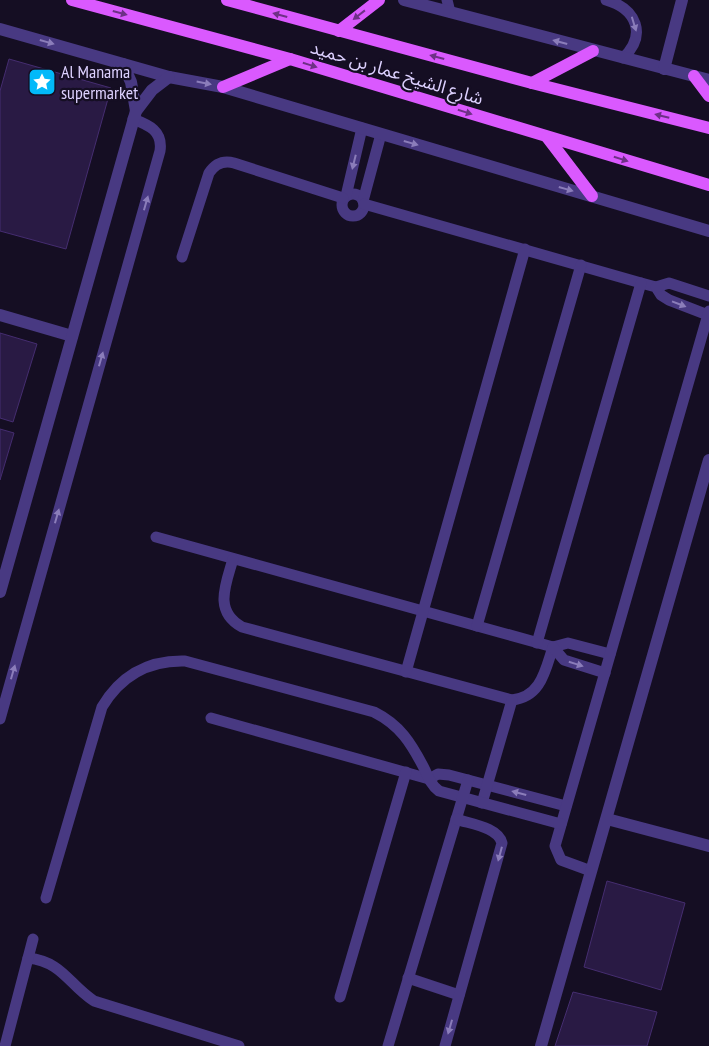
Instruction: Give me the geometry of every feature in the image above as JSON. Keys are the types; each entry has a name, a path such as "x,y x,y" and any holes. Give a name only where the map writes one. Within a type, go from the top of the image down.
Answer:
{"main road":[{"name":"شارع الشيخ عمار بن حميد","path":"72,0 290,59 709,185"},
{"name":"شارع الشيخ عمار بن حميد","path":"227,0 532,83 709,128"},
{"path":"339,31 379,0"},
{"path":"532,83 593,51"},
{"path":"223,87 290,59"},
{"path":"694,76 709,96"},
{"path":"547,137 592,196"}],"street":[{"path":"664,68 682,0"},
{"path":"409,1 449,6 593,51 709,80"},
{"path":"0,29 169,77 223,87 709,231"},
{"path":"123,64 131,82 134,115"},
{"path":"0,589 134,115 152,90 169,77"},
{"path":"0,316 72,336"},
{"path":"541,1046 709,460"},
{"path":"606,819 709,846"}],"lane":[{"path":"606,0 627,9 635,21 637,35 633,48 623,58"},
{"path":"0,719 160,152 160,140 155,130 134,115"},
{"path":"362,128 342,207 347,214 356,215 363,209 381,134"},
{"path":"182,257 209,173 212,168 222,162 234,163 344,197 350,194 358,195 363,203 525,248 641,283 656,287 669,283 709,296"},
{"path":"406,672 525,248"},
{"path":"477,626 581,265"},
{"path":"537,643 641,283"},
{"path":"591,872 568,864 557,854 555,846 708,313 665,298 656,287"},
{"path":"156,537 537,643 553,647 568,643 610,654"},
{"path":"233,558 223,593 224,610 234,623 242,627 512,700 527,696 539,687 553,647"},
{"path":"553,647 564,660 605,673"},
{"path":"46,898 102,707 120,682 145,666 171,660 185,661 374,712 385,717 403,732 429,779 439,791 561,824"},
{"path":"482,803 512,700"},
{"path":"211,718 429,779 443,774 566,806"},
{"path":"340,997 406,772"},
{"path":"388,1046 468,780"},
{"path":"444,1046 502,843 501,838 494,831 456,819"},
{"path":"5,1046 33,940"},
{"path":"28,958 51,963 94,1001 239,1046"},
{"path":"408,978 460,994"}],"building":[{"path":"9,59 111,88 66,249 0,231 0,91"},
{"path":"0,333 37,344 13,422 0,418"},
{"path":"0,429 14,433 0,480"},
{"path":"607,881 685,903 661,990 584,967"},
{"path":"573,992 657,1012 647,1046 555,1046"}],"place":[{"name":"Al Manama supermarket","path":"42,82"}]}
